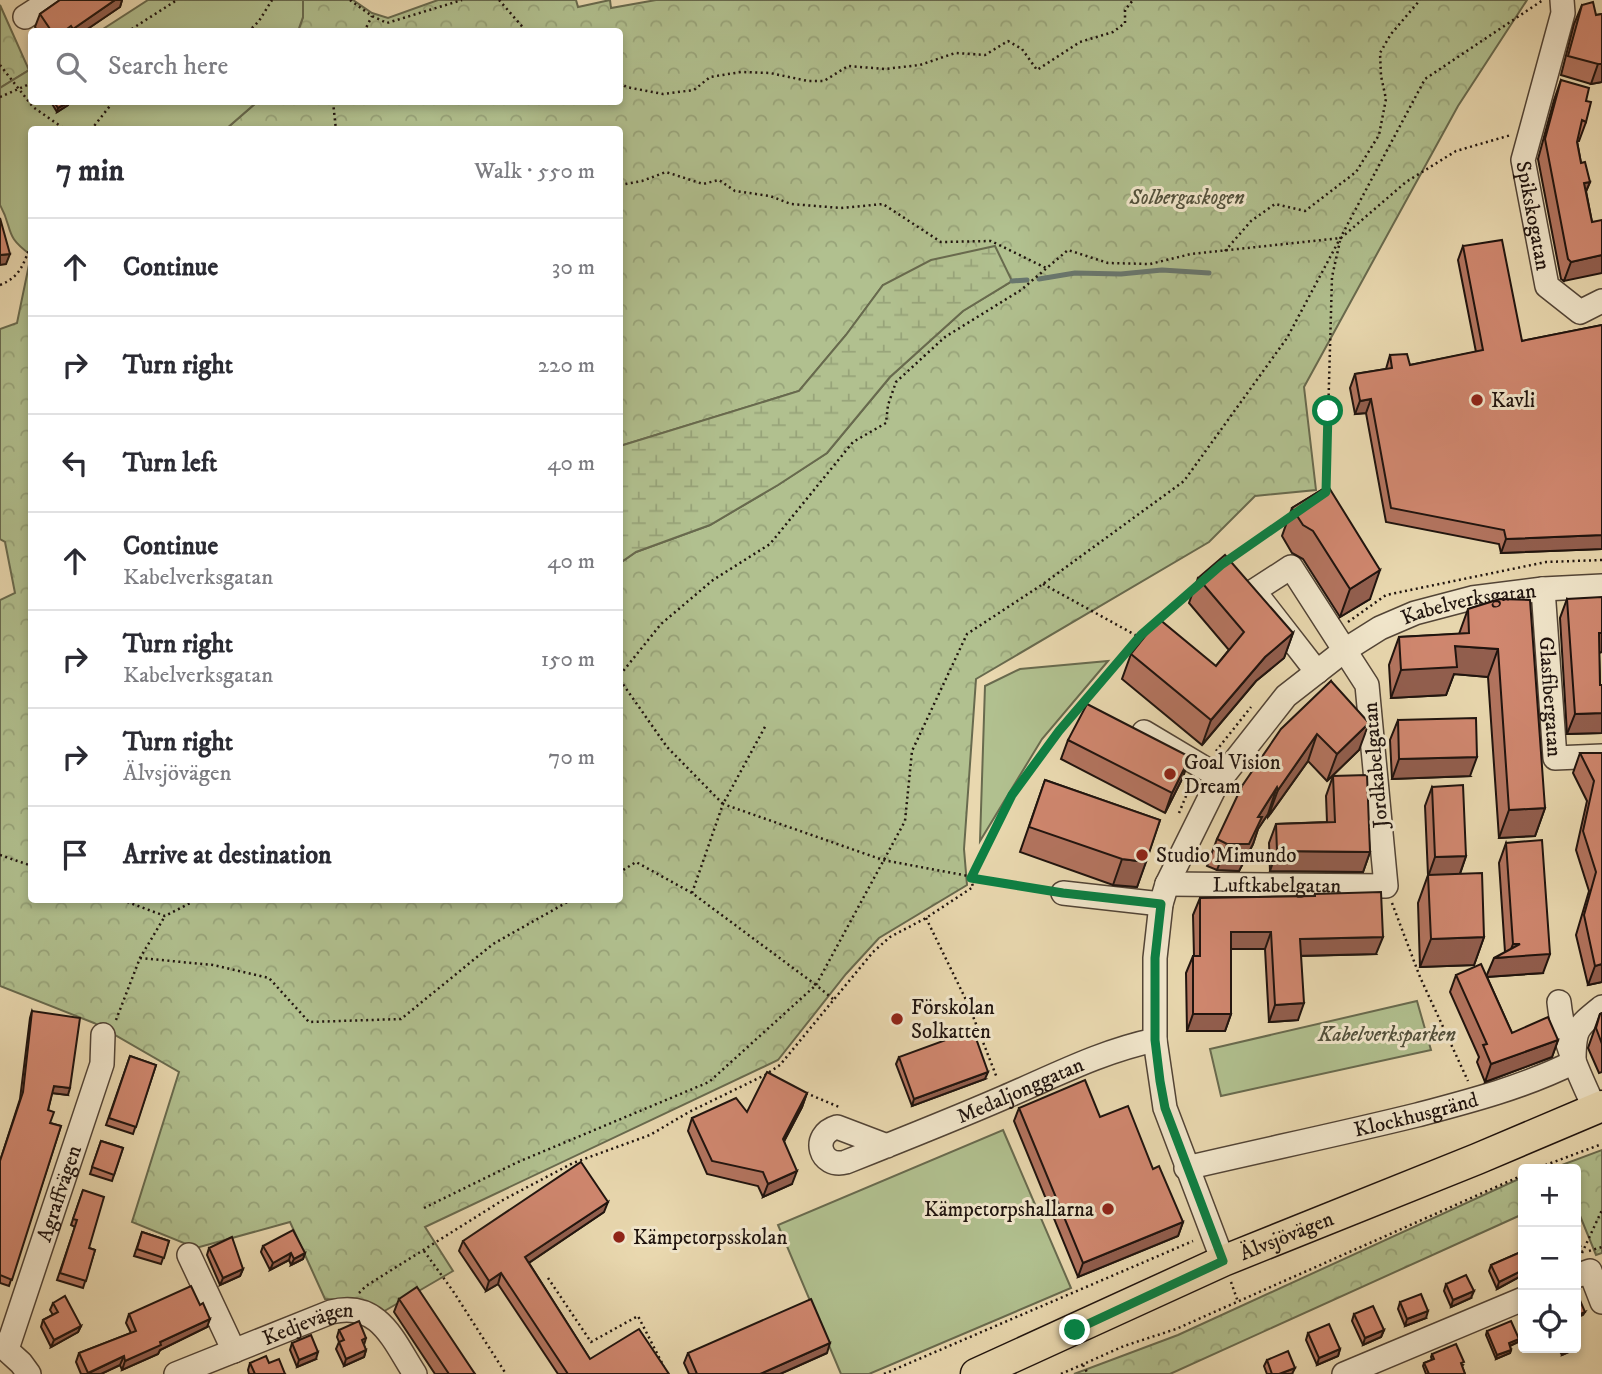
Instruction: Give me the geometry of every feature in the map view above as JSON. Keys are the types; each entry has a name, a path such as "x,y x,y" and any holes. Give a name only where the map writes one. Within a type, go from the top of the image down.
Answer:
{"main road":[{"name":"Älvsjövägen","path":"975,1374 1223,1261 1599,1107"}],"street":[{"path":"25,17 51,0"},
{"name":"Spikskogatan","path":"1562,0 1563,13 1523,160 1547,286 1580,312 1602,301"},
{"path":"1317,672 1254,591 1291,567 1345,650"},
{"name":"Kabelverksgatan","path":"1223,1261 1165,1108 1155,1040 1155,958 1164,894 1221,778 1286,696 1345,650 1380,628 1415,613 1472,598 1543,589 1602,586"},
{"name":"Glasfibergatan","path":"1543,589 1555,758 1602,756"},
{"name":"Jordkabelgatan","path":"1345,650 1367,685 1386,886"},
{"path":"1144,732 1221,778"},
{"name":"Luftkabelgatan","path":"1164,894 1386,886"},
{"path":"1063,893 1164,894"},
{"path":"1559,1002 1561,1025 1574,1062 1599,1107"},
{"path":"1574,1062 1574,1037 1580,1026 1602,1007"},
{"name":"Agraffvägen","path":"4,1347 56,1207 102,1064 103,1035"},
{"name":"Medaljonggatan","path":"887,1146 1125,1046 1155,1040"},
{"name":"Klockhusgränd","path":"1186,1168 1476,1100 1552,1073 1574,1062"},
{"path":"189,1255 234,1351"},
{"path":"1583,1274 1602,1302"},
{"path":"1344,1374 1518,1300"},
{"name":"Kedjevägen","path":"176,1374 331,1311 347,1308 370,1315 382,1324 415,1374"},
{"path":"4,1347 29,1374"}],"path":[{"path":"133,28 177,0"},
{"path":"252,28 272,0"},
{"path":"350,0 387,23 462,0"},
{"path":"499,0 524,28"},
{"path":"623,84 663,94 694,90 710,77 741,72 770,72 807,81 824,81 848,66 885,69 920,65 955,53 985,55 1008,41 1022,49 1037,70 1080,42 1113,32 1125,23 1125,10 1133,0"},
{"path":"1224,251 1251,221 1275,204 1305,211 1356,172 1379,135 1386,99 1380,53 1391,34 1420,0"},
{"path":"424,1208 519,1162 709,1082 816,985 905,821 912,751 967,634 1043,584 1184,481 1287,338 1425,79 1543,0"},
{"path":"366,28 372,16"},
{"path":"0,65 28,101"},
{"path":"0,97 28,85"},
{"path":"31,105 60,126"},
{"path":"94,126 111,105"},
{"path":"333,105 336,126"},
{"path":"623,673 662,624 713,580 770,544 853,442 886,423 888,405 896,382 945,337 1021,290 1068,250 1108,262 1150,264 1191,254 1341,238 1406,182 1456,151 1513,134 1529,134"},
{"path":"623,184 666,172 703,184 719,180 736,191 770,196 791,204 841,208 883,204 941,242 991,241 1046,268"},
{"path":"1326,492 1332,277 1341,238"},
{"path":"0,285 13,280 28,252"},
{"path":"1221,565 1294,514"},
{"path":"354,1309 357,1295 366,1286 503,1200 573,1163 650,1135 780,1065 873,952 890,937 926,918 973,887 971,878 1012,795 1059,731 1140,636 1201,583"},
{"path":"1043,584 1140,636"},
{"path":"623,681 667,747 723,804 884,860 1063,893"},
{"path":"692,893 723,804 766,725"},
{"path":"0,855 28,865"},
{"path":"623,870 636,862 692,893 833,999"},
{"path":"1386,886 1420,977 1476,1100"},
{"path":"130,903 165,916"},
{"path":"103,1035 114,1024 140,958 165,916 190,903"},
{"path":"140,958 213,965 269,978 309,1022 401,1019 493,944 566,903"},
{"path":"926,918 969,1006 1006,1097"},
{"path":"765,1075 776,1080"},
{"path":"797,1089 845,1110"},
{"path":"1550,1164 1602,1144"},
{"path":"1061,1374 1124,1346 1176,1329 1518,1177"},
{"path":"1602,1210 1582,1253 1602,1247"},
{"path":"884,1374 1212,1233"},
{"path":"424,1251 506,1374"},
{"path":"548,1278 591,1342 638,1316 667,1374"},
{"path":"1083,1364 1088,1374"}],"green space":[{"path":"148,0 303,0 303,17 299,28 105,28"},
{"name":"Solbergaskogen","path":"303,0 353,0 372,13 388,18 438,0 576,0 578,7 610,0 611,8 656,0 1527,0 1458,106 1304,387 1316,490 1255,496 1209,542 976,679 964,849 967,885 879,938 846,974 778,1060 425,1227 453,1271 381,1313 352,1300 325,1299 290,1222 196,1248 132,1222 179,1072 94,1023 0,986 0,600 15,593 5,542 0,539 0,329 17,323 28,270 28,903 623,903 623,561 636,552 710,525 827,453 890,377 963,311 1012,281 883,285 799,391 623,445 623,126 229,126 254,105 623,105 623,28 299,28 303,17"},
{"path":"0,5 28,71 0,88"},
{"path":"28,71 28,105 254,105 229,126 28,126 28,253 13,237 0,205 0,88"},
{"path":"995,246 1012,281 963,311 890,377 827,453 710,525 636,552 623,561 623,445 799,391 883,285 931,260"},
{"path":"1108,661 1042,739 980,841 985,686 1020,669"},
{"name":"Kabelverksparken","path":"1417,1001 1431,1050 1221,1096 1210,1049"},
{"path":"1003,1130 1071,1288 869,1374 841,1374 778,1225"},
{"path":"1602,1150 1602,1253 1596,1255 1581,1218 1581,1164 1564,1164"},
{"path":"1518,1179 1518,1216 1170,1374 1074,1374 1178,1335"}],"building":[{"path":"60,0 115,0 74,28 49,28 40,14"},
{"path":"1593,2 1596,15 1602,14 1602,64 1568,56 1582,5"},
{"path":"1561,80 1589,88 1586,101 1591,102 1586,122 1582,120 1577,142 1581,163 1585,162 1590,182 1584,183 1592,222 1602,220 1602,255 1571,262 1568,259 1545,139"},
{"path":"0,218 10,254 0,255"},
{"name":"Kavli","path":"1502,240 1522,341 1602,325 1602,535 1506,539 1504,530 1391,508 1371,399 1360,401 1355,374 1392,368 1390,355 1407,354 1410,365 1483,350 1463,246"},
{"path":"1328,486 1380,570 1350,589 1313,531 1303,525 1292,508"},
{"path":"1225,555 1293,633 1265,657 1211,720 1131,654 1159,619 1216,666 1244,632 1198,578"},
{"path":"1602,597 1602,633 1599,633 1602,713 1575,714 1567,599"},
{"path":"1500,599 1530,600 1545,808 1509,810 1498,649 1455,646 1457,667 1401,670 1399,637 1469,633 1468,609"},
{"path":"1331,681 1369,723 1337,754 1317,734 1258,817 1262,817 1249,844 1227,844 1217,839 1242,786 1281,729"},
{"path":"1087,704 1190,757 1172,793 1068,740"},
{"path":"1476,718 1477,757 1399,759 1398,720"},
{"path":"1580,753 1602,753 1602,964 1595,966 1584,915 1596,872 1583,831 1594,781"},
{"path":"1367,775 1370,852 1277,851 1276,824 1335,822 1333,776"},
{"path":"1045,780 1160,820 1146,862 1122,859 1029,827"},
{"path":"1463,785 1466,856 1435,857 1432,787"},
{"path":"1542,840 1550,954 1494,958 1520,944 1513,944 1506,843"},
{"path":"1482,873 1484,937 1431,939 1428,875"},
{"path":"1381,892 1383,937 1300,939 1304,1003 1275,1005 1271,932 1231,932 1231,1014 1193,1014 1193,956 1200,956 1200,898"},
{"path":"1481,964 1512,1033 1548,1017 1558,1040 1491,1064 1483,1045 1487,1044 1456,975"},
{"path":"32,1011 80,1018 70,1088 54,1086 48,1110 54,1112 50,1123 61,1126 12,1280 0,1275 0,1161 23,1092"},
{"path":"1602,1013 1602,1044 1596,1028"},
{"path":"973,1030 988,1072 914,1099 899,1057"},
{"path":"130,1056 156,1065 136,1127 109,1118"},
{"path":"767,1072 807,1093 783,1139 797,1171 768,1184 763,1172 712,1161 692,1118 736,1098 747,1112"},
{"name":"Kämpetorpshallarna","path":"1085,1080 1100,1117 1128,1106 1153,1169 1159,1166 1183,1222 1083,1263 1019,1108"},
{"path":"101,1141 123,1148 114,1175 92,1167"},
{"path":"581,1162 608,1202 525,1257 590,1359 639,1329 669,1374 568,1374 501,1273 489,1281 463,1241"},
{"path":"83,1190 104,1197 89,1248 95,1250 86,1281 60,1273 77,1220 73,1219"},
{"path":"293,1230 305,1253 294,1259 291,1253 273,1263 263,1246"},
{"path":"142,1232 169,1241 164,1258 137,1249"},
{"path":"232,1237 243,1269 223,1278 209,1248"},
{"path":"1518,1253 1518,1272 1499,1282 1491,1265"},
{"path":"1466,1275 1474,1291 1453,1300 1446,1284"},
{"path":"191,1286 210,1319 125,1361 124,1356 88,1373 79,1353 136,1331 129,1314"},
{"path":"417,1287 475,1374 449,1374 399,1299"},
{"path":"1421,1294 1428,1311 1407,1319 1400,1302"},
{"path":"65,1296 81,1326 54,1340 43,1320 58,1312 53,1303"},
{"path":"811,1299 830,1343 760,1374 697,1374 688,1353"},
{"path":"1373,1306 1384,1330 1365,1338 1354,1314"},
{"path":"359,1321 366,1338 362,1340 366,1350 346,1359 339,1342 344,1340 339,1330"},
{"path":"1511,1321 1518,1339 1509,1343 1511,1350 1497,1355 1487,1331"},
{"path":"1329,1324 1340,1349 1319,1358 1308,1333"},
{"path":"311,1335 318,1352 299,1360 292,1343"},
{"path":"1456,1344 1464,1362 1461,1363 1465,1374 1429,1374 1424,1363 1434,1359 1432,1354"},
{"path":"1288,1351 1295,1368 1272,1374 1267,1360"},
{"path":"266,1356 269,1363 279,1359 285,1374 255,1374 250,1363"}],"waterway":[{"path":"1039,279 1075,273 1121,274 1162,270 1209,273"},
{"path":"1012,281 1027,280"}],"place":[{"name":"Kavli","path":"1477,400"},
{"name":"Goal Vision Dream","path":"1170,774"},
{"name":"Studio Mimundo","path":"1142,855"},
{"name":"Förskolan Solkatten","path":"897,1019"},
{"name":"Kämpetorpshallarna","path":"1108,1209"},
{"name":"Kämpetorpsskolan","path":"619,1237"}],"route":[{"path":"1075,1330 1223,1261 1165,1108 1160,1081 1155,1040 1155,958 1161,904 1063,893 971,878 1012,795 1059,731 1141,635 1221,565 1326,492 1328,411"}]}
